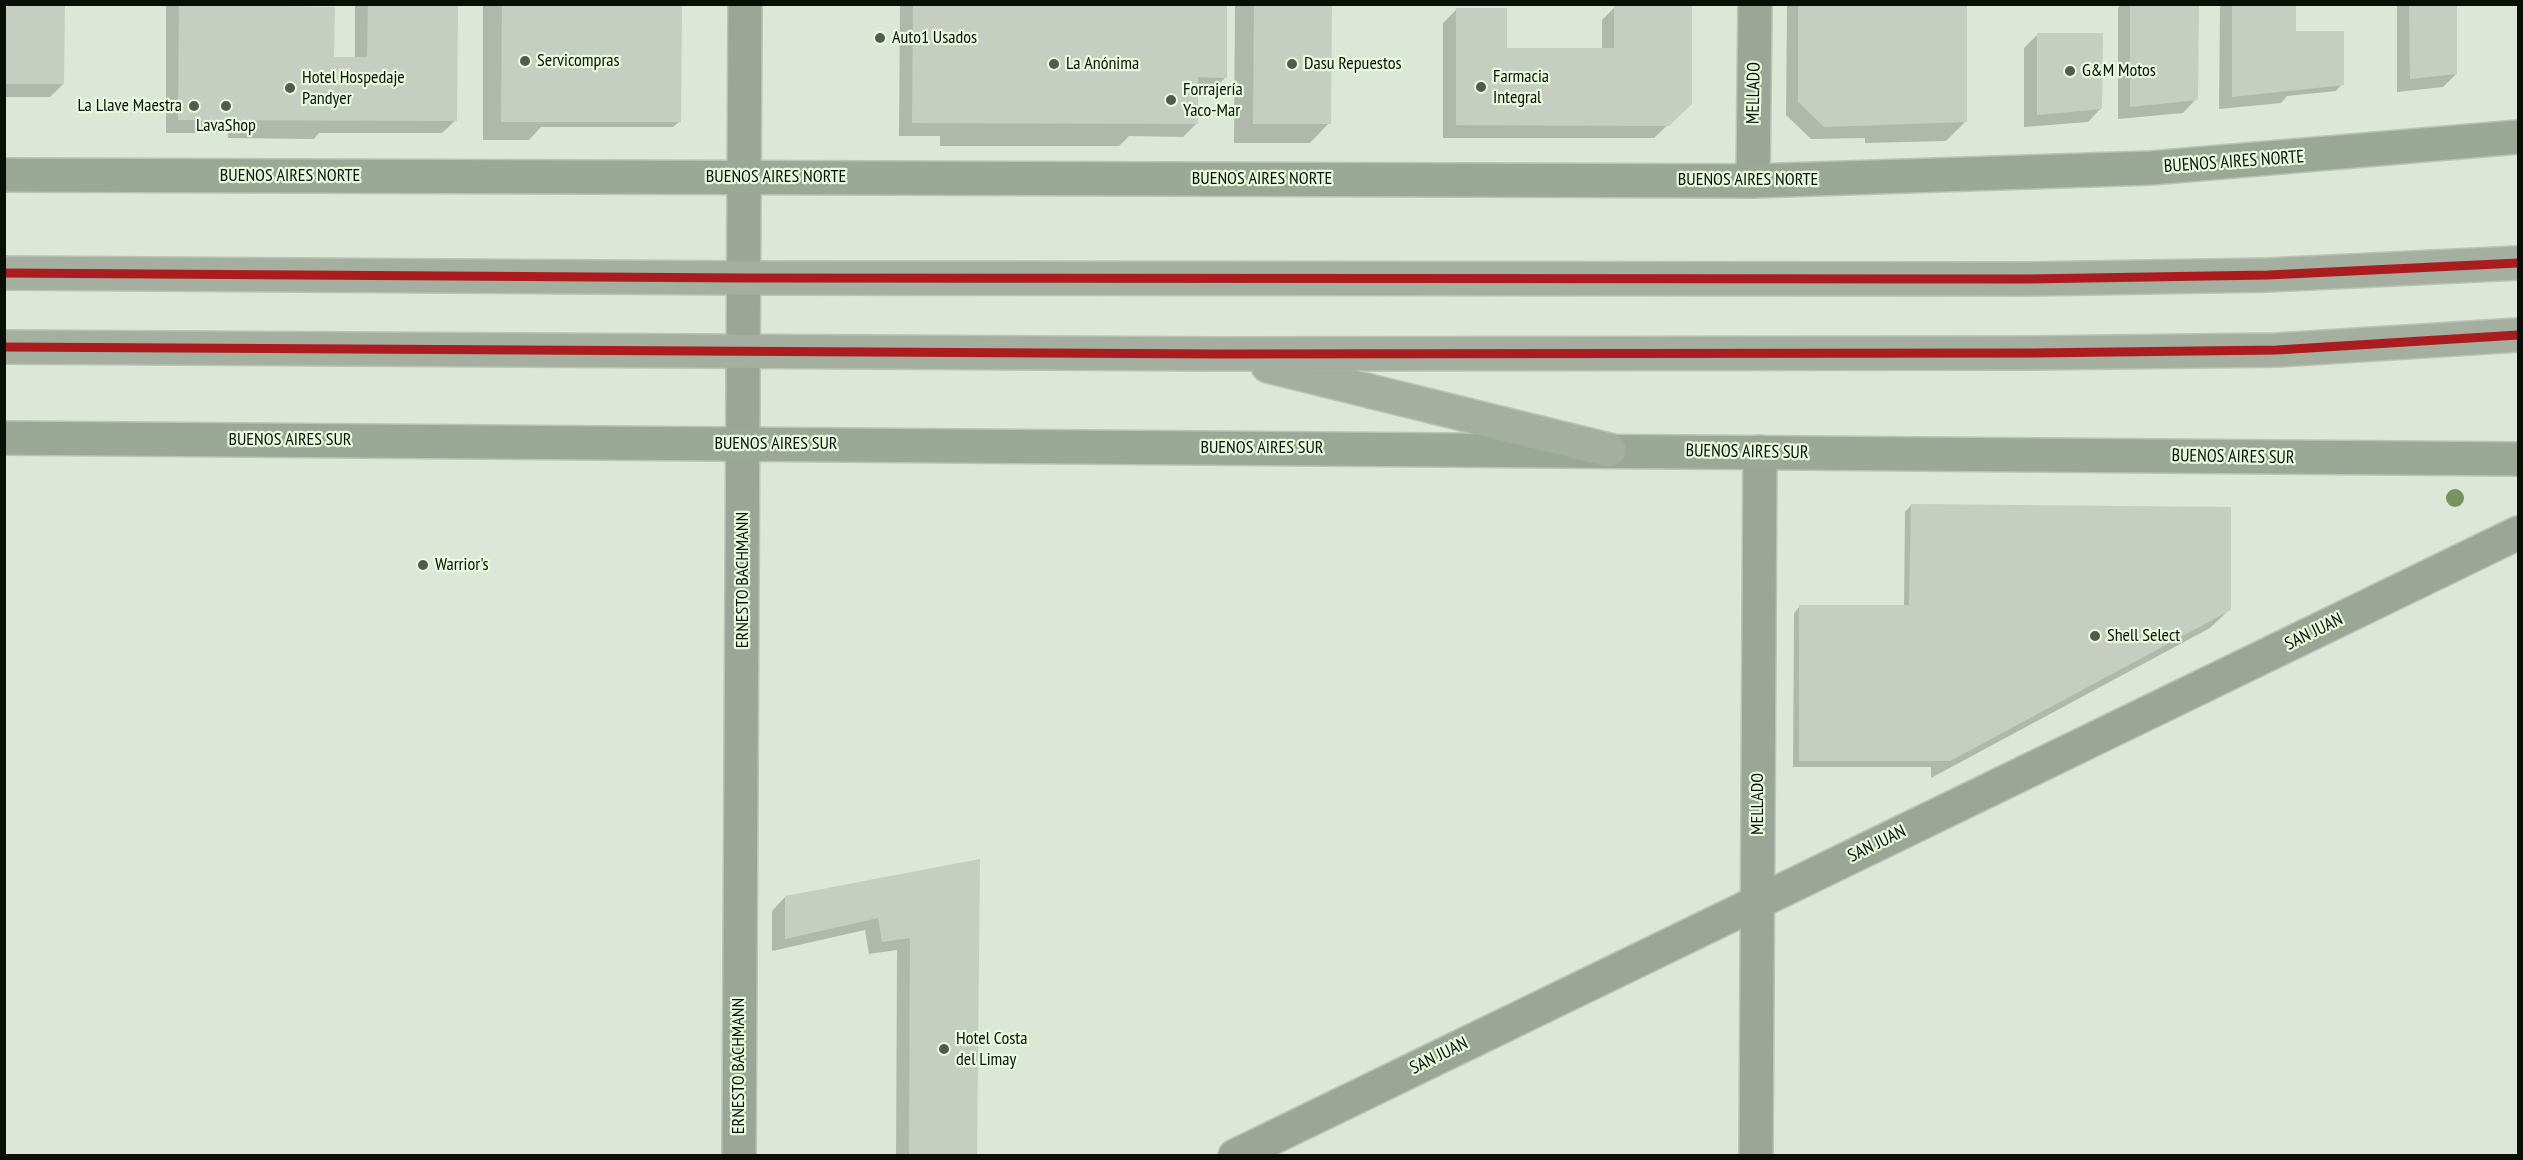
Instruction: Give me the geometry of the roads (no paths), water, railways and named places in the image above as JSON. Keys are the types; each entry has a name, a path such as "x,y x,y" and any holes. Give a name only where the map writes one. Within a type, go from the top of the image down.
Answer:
{"highway":[{"path":"4,273 744,278 2028,279 2291,274 2518,263"},
{"path":"4,347 1217,354 2168,352 2381,345 2518,335"},
{"path":"1217,354 1609,450"}],"main road":[{"name":"BUENOS AIRES NORTE","path":"4,175 1753,181 2151,168 2518,137"},
{"name":"BUENOS AIRES SUR","path":"4,438 2518,459"}],"street":[{"name":"ERNESTO BACHMANN","path":"739,1155 745,4"},
{"name":"MELLADO","path":"1753,181 1755,4"},
{"name":"MELLADO","path":"1755,1155 1760,452"},
{"name":"SAN JUAN","path":"1235,1155 2518,533"}],"place":[{"name":"Auto1 Usados","path":"880,38"},
{"name":"Servicompras","path":"525,61"},
{"name":"La Anónima","path":"1054,64"},
{"name":"Dasu Repuestos","path":"1292,64"},
{"name":"G&M Motos","path":"2070,71"},
{"name":"Farmacia Integral","path":"1481,87"},
{"name":"Hotel Hospedaje Pandyer","path":"290,88"},
{"name":"Forrajería Yaco-Mar","path":"1171,100"},
{"name":"La Llave Maestra","path":"194,106"},
{"name":"LavaShop","path":"226,106"},
{"name":"Warrior's","path":"423,565"},
{"name":"Shell Select","path":"2095,636"},
{"name":"Hotel Costa del Limay","path":"944,1049"}]}
